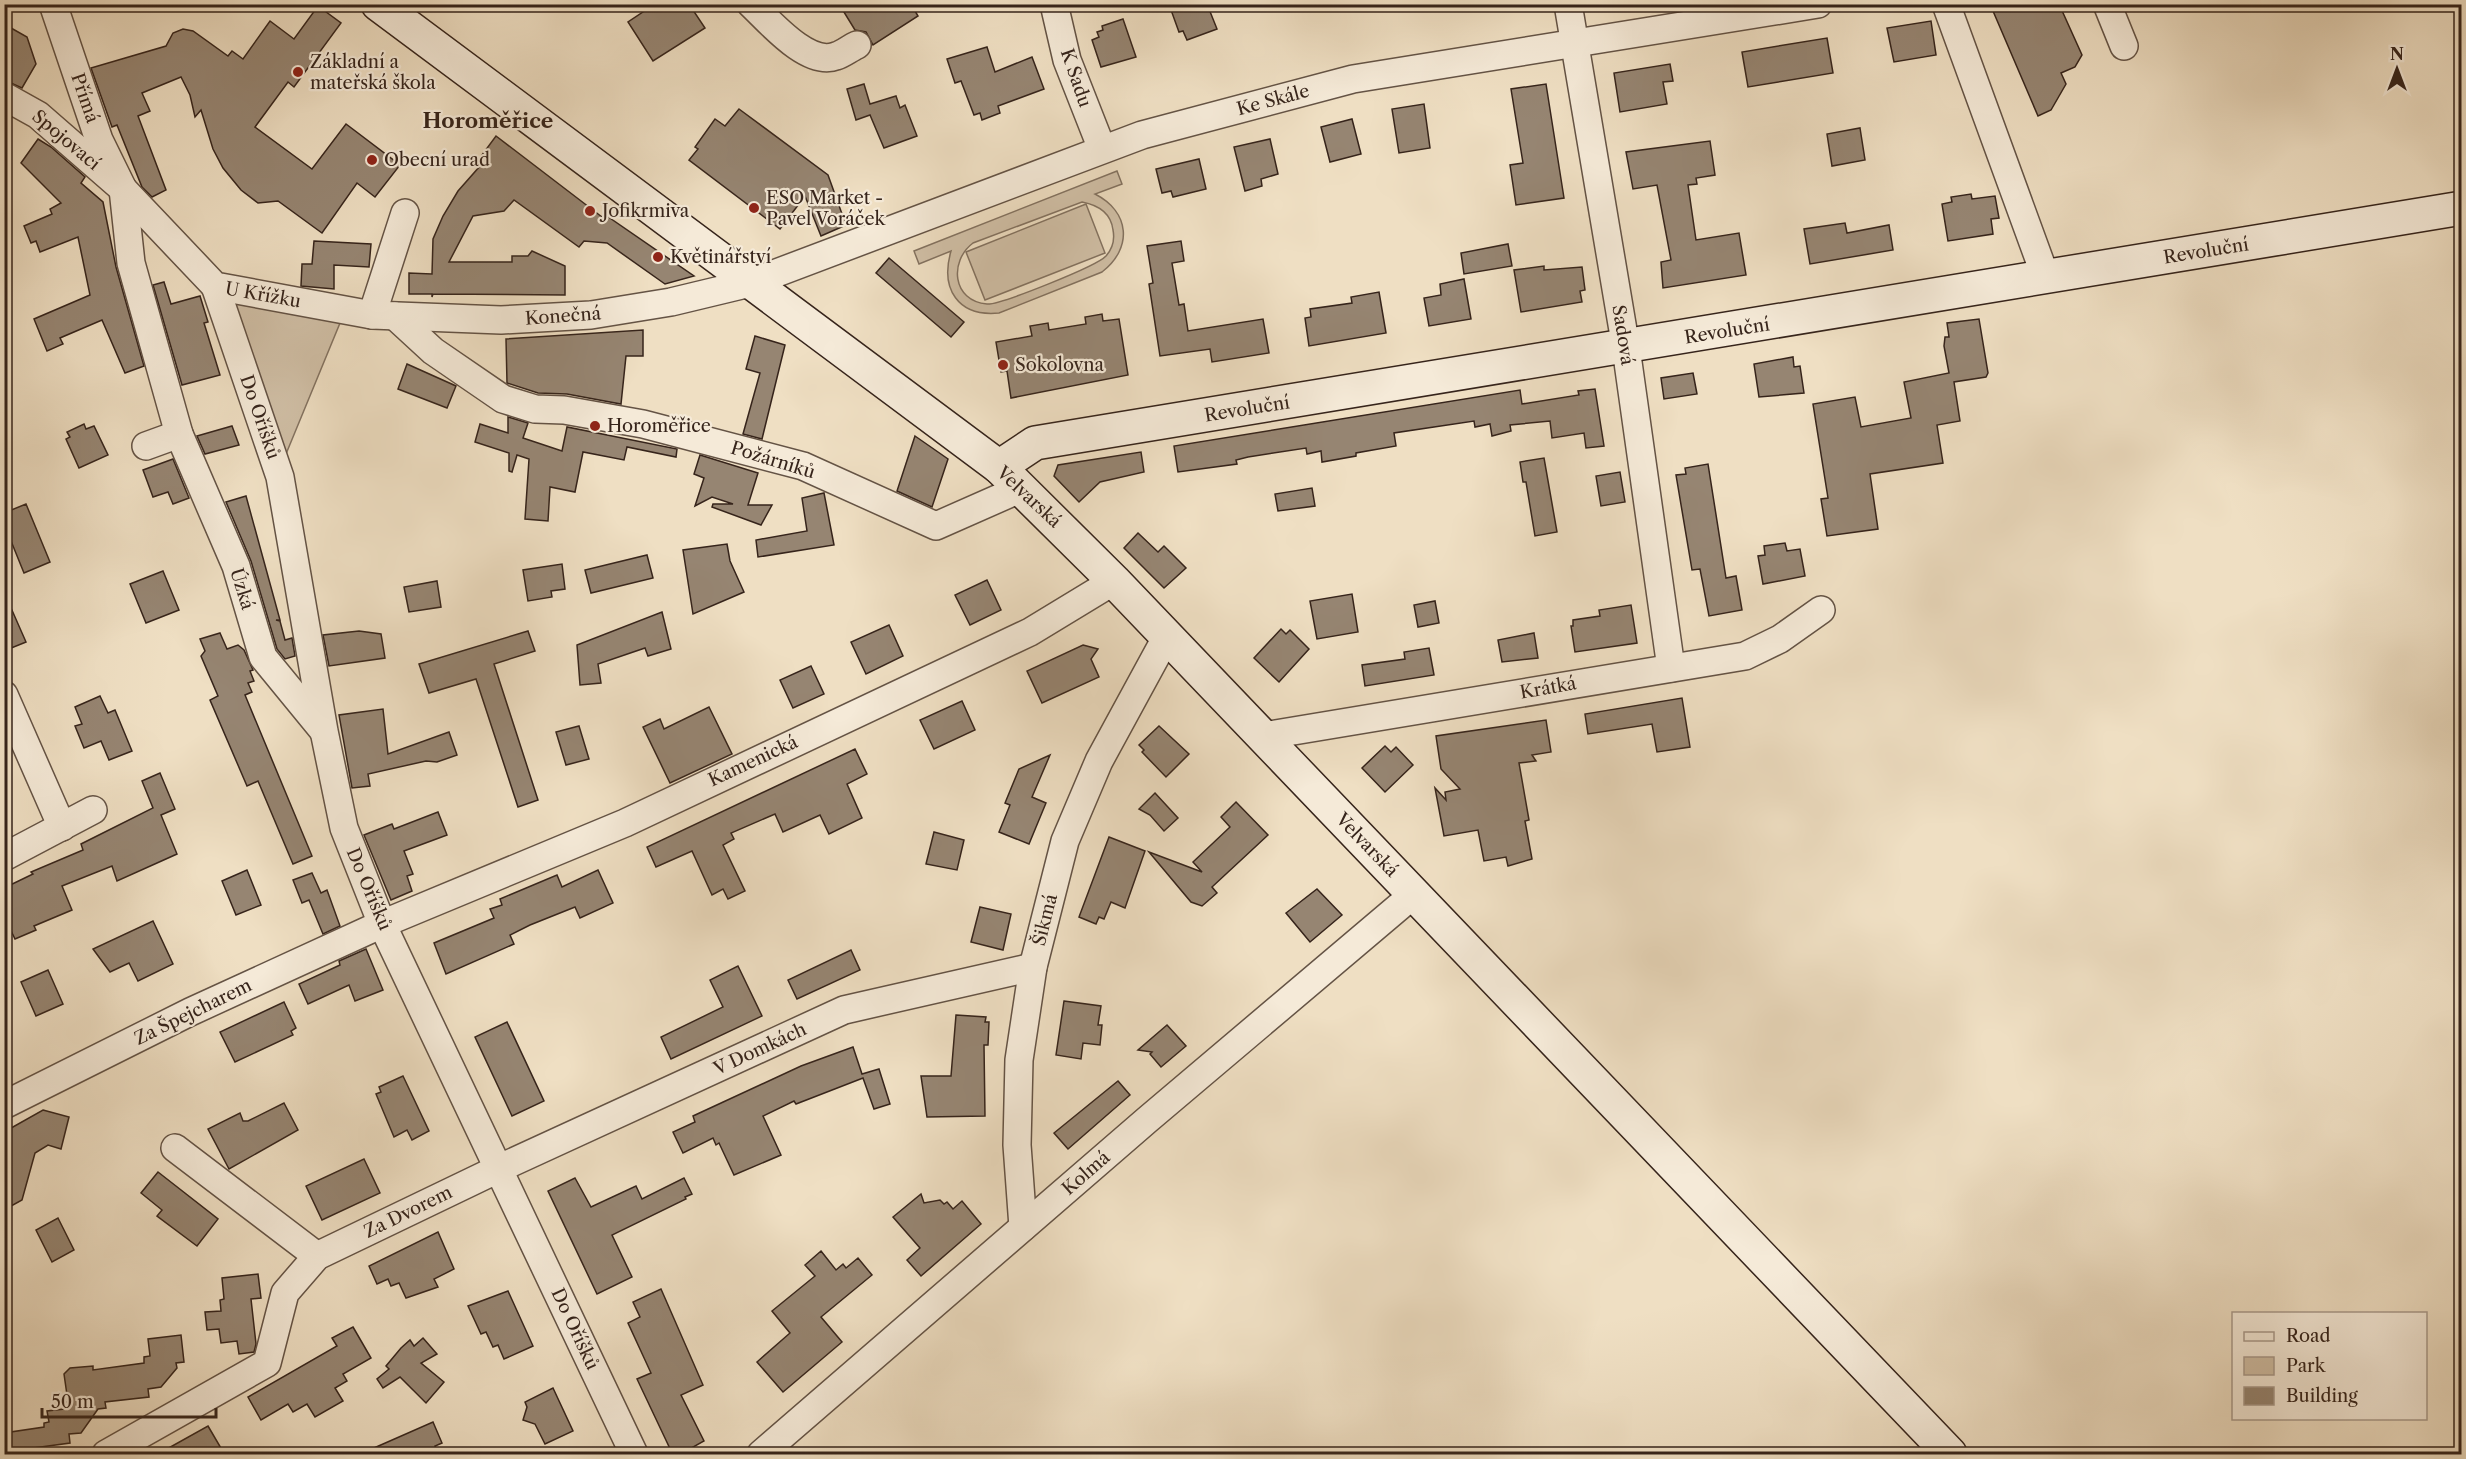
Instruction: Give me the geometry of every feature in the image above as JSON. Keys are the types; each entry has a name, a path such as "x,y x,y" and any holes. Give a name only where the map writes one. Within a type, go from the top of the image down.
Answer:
{"main road":[{"name":"Velvarská","path":"378,4 1010,477 1167,636 1950,1455"},
{"name":"Revoluční","path":"1010,477 1035,443 1626,348 2462,208"}],"street":[{"name":"Přímá","path":"53,4 99,140 123,189"},
{"path":"751,4 809,55 834,57 857,45"},
{"name":"K Sadu","path":"1054,4 1067,60 1102,149"},
{"name":"Sadová","path":"1568,4 1626,348 1671,668"},
{"name":"Ke Skále","path":"750,283 957,207 1142,135 1353,79 1818,4"},
{"path":"1946,4 2046,278"},
{"path":"2107,4 2124,46"},
{"name":"Spojovací","path":"4,96 38,115 123,189"},
{"name":"U Křížku","path":"123,189 215,286 384,315"},
{"name":"Úzká","path":"123,189 131,263 178,434 236,566 263,657 324,731"},
{"path":"384,315 405,213"},
{"name":"Konečná","path":"384,315 501,320 591,315 670,302 750,283"},
{"name":"Do Oříšků","path":"215,286 280,477 324,731 344,828 382,924 500,1168 634,1455"},
{"name":"Požárníků","path":"384,315 503,399 535,409 564,410 643,424 804,466 936,526 1010,477"},
{"path":"146,446 178,434"},
{"name":"Kamenická","path":"382,924 625,823 1030,632 1114,581"},
{"name":"Krátká","path":"1263,736 1745,656 1780,639 1821,610"},
{"name":"Šikmá","path":"1023,1227 1017,1145 1019,1060 1033,968 1065,841 1099,761 1167,636"},
{"path":"4,695 62,827"},
{"path":"4,857 93,810"},
{"name":"Kolmá","path":"760,1455 1023,1227 1414,894"},
{"name":"Za Špejcharem","path":"4,1105 190,1012 382,924"},
{"name":"V Domkách","path":"500,1168 844,1010 1033,968"},
{"path":"175,1148 317,1256"},
{"name":"Za Dvorem","path":"106,1455 267,1363 285,1293 317,1256 500,1168"}],"green space":[{"path":"1117,171 1122,184 1095,194 1115,210 1121,220 1123,242 1112,262 1102,272 999,313 973,310 956,298 948,277 951,251 919,264 914,251","holes":["1082,202 1107,214 1112,224 1114,237 1111,247 1106,256 1099,261 1048,284 995,303 975,301 961,288 958,279 960,260 973,243"]},
{"path":"1086,204 1105,253 985,300 966,252"},
{"path":"230,299 340,323 286,454"}],"building":[{"path":"655,4 689,4 705,28 653,61 628,22"},
{"path":"839,4 911,4 918,16 873,45 866,32 855,30"},
{"path":"1184,4 1207,4 1217,29 1187,40 1183,31 1179,32 1171,10"},
{"path":"1990,4 2059,4 2082,55 2075,67 2061,73 2066,84 2051,110 2038,116"},
{"path":"318,6 341,23 294,87 288,82 255,127 312,169 346,124 400,165 375,197 357,183 322,233 278,201 258,203 241,190 223,168 213,149 201,110 195,117 190,95 181,77 142,93 150,111 138,116 166,190 152,197 142,187 117,125 112,127 91,68 166,46 173,33 183,29 193,31 228,56 232,51 243,59 270,21 294,39"},
{"path":"1123,19 1136,57 1101,67 1092,40 1099,37 1097,32 1103,30 1102,26"},
{"path":"1931,21 1936,55 1894,62 1887,28"},
{"path":"4,24 27,37 36,64 22,88 4,80"},
{"path":"1827,38 1833,73 1748,87 1742,52"},
{"path":"987,47 995,72 1032,57 1044,89 998,106 1000,113 982,120 980,113 974,115 961,81 955,83 947,59"},
{"path":"1670,64 1673,81 1663,82 1667,104 1620,112 1614,73"},
{"path":"864,84 870,104 896,96 900,108 905,105 917,136 884,148 870,115 856,120 847,89"},
{"path":"1546,84 1564,198 1516,205 1510,165 1523,163 1511,89"},
{"path":"1424,104 1430,148 1399,153 1392,109"},
{"path":"739,109 828,175 846,225 821,236 805,196 780,229 689,160 698,149 695,147 715,119 725,126"},
{"path":"1352,119 1361,154 1330,162 1321,127"},
{"path":"1860,128 1865,160 1832,166 1827,134"},
{"path":"496,136 602,217 604,214 694,276 665,284 607,243 584,241 579,247 514,200 504,211 473,216 449,262 512,262 512,256 528,256 532,251 565,266 565,295 433,294 432,297 432,294 409,294 409,273 432,274 433,239 443,216 458,191 480,166 476,163"},
{"path":"38,139 51,147 85,177 81,183 103,202 116,267 144,366 125,373 102,320 60,338 63,344 47,351 34,319 90,295 78,237 40,252 36,241 31,243 24,226 52,214 50,209 61,203 21,163"},
{"path":"1270,139 1278,174 1261,179 1262,186 1245,191 1234,147"},
{"path":"1710,141 1715,175 1696,178 1697,184 1688,185 1696,240 1739,233 1746,275 1663,288 1661,262 1671,260 1657,185 1633,189 1626,152"},
{"path":"1199,159 1206,189 1173,197 1171,191 1162,193 1156,169"},
{"path":"1971,194 1972,199 1995,196 1999,218 1991,219 1993,234 1948,241 1942,204 1952,202 1951,197"},
{"path":"1845,223 1847,233 1889,225 1893,250 1810,264 1804,229"},
{"path":"314,241 371,244 369,267 334,265 334,289 301,286 302,264 312,264"},
{"path":"1181,241 1184,261 1172,263 1179,305 1184,304 1188,331 1263,319 1269,353 1212,362 1210,349 1160,356 1149,284 1153,283 1147,246"},
{"path":"1508,244 1512,266 1464,274 1461,253"},
{"path":"889,258 964,322 951,337 876,273"},
{"path":"1544,266 1544,270 1582,267 1585,290 1580,291 1582,302 1521,312 1514,270"},
{"path":"1464,279 1471,319 1429,326 1424,298 1441,295 1440,284"},
{"path":"164,282 171,304 200,296 208,322 204,323 220,375 182,385 153,285"},
{"path":"1379,292 1386,333 1309,346 1305,318 1311,317 1310,309 1352,303 1351,297"},
{"path":"1102,314 1103,321 1119,319 1128,375 1011,398 1007,371 1001,372 996,342 1032,336 1030,326 1048,323 1049,330 1086,324 1085,317"},
{"path":"1979,319 1988,373 1986,377 1954,382 1960,421 1937,425 1943,463 1870,474 1878,529 1827,536 1821,499 1828,498 1813,404 1855,397 1861,427 1911,418 1904,382 1949,373 1944,346 1945,337 1949,337 1947,323"},
{"path":"643,330 643,356 626,356 621,404 567,394 538,393 507,383 506,339"},
{"path":"755,336 785,345 762,439 743,434 760,373 746,369"},
{"path":"1793,357 1794,367 1800,366 1804,393 1759,397 1754,364"},
{"path":"407,364 456,386 447,408 398,389"},
{"path":"1693,373 1697,394 1664,399 1661,378"},
{"path":"1595,389 1604,446 1586,448 1584,433 1552,438 1550,421 1510,425 1511,431 1492,436 1490,424 1475,427 1474,421 1394,433 1396,446 1322,462 1321,451 1307,454 1306,448 1248,457 1236,460 1237,464 1178,472 1174,446 1520,390 1522,404 1579,395 1578,391"},
{"path":"508,417 528,423 523,438 562,451 567,427 677,449 676,457 627,447 624,460 583,452 575,492 550,487 548,521 525,519 529,459 517,455 512,472 509,471 509,453 475,442 480,424 508,433"},
{"path":"84,424 86,429 94,426 108,455 79,468 66,439 70,437 67,432"},
{"path":"232,426 239,445 205,454 197,436"},
{"path":"915,436 948,459 932,507 897,491"},
{"path":"1141,452 1144,472 1100,482 1079,502 1054,476 1058,465"},
{"path":"700,455 758,473 748,505 772,505 761,525 712,507 713,504 733,504 712,497 695,506 704,478 694,474"},
{"path":"1544,458 1557,532 1535,536 1526,482 1523,482 1520,462"},
{"path":"173,459 189,498 173,504 168,492 153,497 143,470"},
{"path":"1708,464 1726,578 1736,576 1742,610 1709,616 1700,569 1692,570 1676,475 1686,474 1685,468"},
{"path":"1620,472 1625,502 1601,506 1596,476"},
{"path":"1312,488 1315,506 1278,511 1275,494"},
{"path":"824,493 834,545 758,557 756,540 807,531 802,498"},
{"path":"246,496 280,620 276,620 280,621 285,640 292,638 295,656 285,659 277,649 251,561 226,502"},
{"path":"26,504 50,562 24,573 11,541 4,544 4,513"},
{"path":"1138,533 1158,552 1164,546 1186,568 1164,588 1124,548"},
{"path":"1785,543 1787,551 1800,549 1805,576 1763,584 1758,556 1765,555 1764,546"},
{"path":"727,544 730,561 744,592 693,614 683,550"},
{"path":"647,555 653,578 591,593 585,570"},
{"path":"562,564 565,589 551,591 552,597 528,601 523,570"},
{"path":"163,571 179,610 146,623 130,584"},
{"path":"987,580 1001,610 970,625 955,595"},
{"path":"437,581 441,607 409,612 404,587"},
{"path":"4,592 26,642 4,651"},
{"path":"1352,594 1358,632 1317,639 1310,601"},
{"path":"1435,601 1439,623 1418,627 1414,605"},
{"path":"1631,605 1637,643 1575,652 1571,626 1573,626 1573,620 1600,616 1599,610"},
{"path":"662,612 671,649 648,656 645,648 598,664 601,683 580,685 577,645"},
{"path":"889,625 903,656 866,674 851,642"},
{"path":"1281,629 1286,634 1290,630 1309,649 1279,682 1254,658"},
{"path":"359,631 381,634 385,658 329,666 323,635"},
{"path":"528,631 535,651 494,664 538,800 518,807 476,679 429,693 419,664"},
{"path":"220,633 227,649 238,645 244,650 253,670 250,671 254,681 248,683 252,692 245,695 312,856 293,864 258,781 247,786 210,700 218,696 201,656 205,651 200,639"},
{"path":"1534,633 1538,658 1502,662 1498,640"},
{"path":"1083,645 1098,649 1091,659 1099,677 1042,703 1027,671"},
{"path":"1429,648 1434,675 1365,686 1362,665 1405,659 1404,652"},
{"path":"811,666 824,694 793,708 780,680"},
{"path":"100,696 108,713 115,710 132,751 109,760 101,741 84,748 75,726 82,724 75,707"},
{"path":"1682,698 1690,747 1657,752 1652,724 1588,734 1585,714"},
{"path":"962,701 975,730 934,749 920,720"},
{"path":"709,707 732,754 670,783 643,727 660,719 664,729"},
{"path":"383,709 388,754 449,732 457,755 437,762 426,761 368,774 370,786 352,788 339,715"},
{"path":"1546,720 1551,752 1532,755 1536,761 1519,763 1529,820 1525,821 1532,859 1508,866 1506,857 1484,861 1478,830 1444,836 1435,788 1446,800 1445,792 1460,789 1441,769 1436,736"},
{"path":"579,726 589,759 566,765 556,732"},
{"path":"1159,726 1189,754 1166,777 1142,752 1144,750 1139,745"},
{"path":"1385,746 1391,752 1396,747 1413,765 1385,792 1362,768"},
{"path":"855,749 867,774 847,784 862,818 829,834 820,815 783,832 775,814 731,833 734,839 723,845 745,891 728,899 723,889 712,895 692,851 656,867 647,847"},
{"path":"1050,755 1032,797 1046,803 1029,844 999,832 1010,805 1005,803 1019,769"},
{"path":"160,773 175,809 161,815 177,854 117,881 112,866 62,886 72,910 34,926 36,930 15,939 4,916 4,888 33,874 31,872 83,850 81,844 153,808 142,781"},
{"path":"1155,793 1178,818 1164,831 1150,815 1139,809"},
{"path":"1236,802 1268,835 1212,887 1217,893 1202,906 1191,902 1149,852 1202,872 1193,862 1230,827 1221,817"},
{"path":"438,812 447,835 404,851 413,874 407,876 412,891 391,900 364,835 392,824 394,829"},
{"path":"934,832 964,840 957,870 926,864"},
{"path":"1109,837 1145,851 1125,908 1111,902 1104,919 1099,917 1096,924 1079,917"},
{"path":"247,870 261,905 236,915 222,881"},
{"path":"598,870 613,903 580,918 575,907 530,925 510,935 514,944 446,974 434,943 494,918 490,909 502,905 500,899 557,875 562,887"},
{"path":"312,873 321,893 327,890 340,926 323,934 309,900 302,903 293,880"},
{"path":"1317,889 1342,915 1310,942 1286,913"},
{"path":"980,907 1011,914 1003,950 971,942"},
{"path":"153,921 173,964 138,981 129,963 110,972 93,949"},
{"path":"366,949 383,990 355,1001 349,985 308,1004 299,984 340,965 339,961"},
{"path":"851,950 860,970 797,999 788,980"},
{"path":"738,966 762,1016 671,1059 661,1037 723,1007 710,980"},
{"path":"48,970 63,1004 36,1016 21,982"},
{"path":"1064,1001 1101,1006 1098,1025 1102,1025 1100,1045 1083,1043 1081,1059 1056,1055"},
{"path":"284,1002 296,1028 291,1031 293,1035 235,1062 220,1032"},
{"path":"956,1015 986,1017 985,1022 989,1022 988,1045 984,1045 985,1116 927,1117 921,1076 951,1076"},
{"path":"507,1022 544,1101 512,1116 475,1037"},
{"path":"1167,1025 1186,1046 1161,1067 1150,1054 1152,1052 1138,1050"},
{"path":"853,1047 862,1074 879,1069 890,1104 874,1109 863,1078 796,1104 794,1101 763,1116 781,1155 734,1175 719,1143 716,1145 713,1138 683,1153 673,1132 695,1122 693,1116 801,1066"},
{"path":"403,1076 429,1131 412,1140 407,1130 394,1137 376,1094 381,1092 379,1087"},
{"path":"1118,1081 1130,1095 1068,1149 1054,1133"},
{"path":"284,1103 298,1130 229,1169 208,1129 240,1113 243,1121 248,1121"},
{"path":"43,1110 69,1117 61,1149 48,1145 35,1153 22,1200 4,1210 4,1132"},
{"path":"364,1159 380,1193 322,1220 306,1186"},
{"path":"158,1172 218,1219 197,1246 157,1216 162,1210 141,1193"},
{"path":"575,1178 591,1207 636,1186 642,1199 684,1178 692,1194 612,1235 632,1277 597,1294 548,1191"},
{"path":"921,1194 924,1203 940,1200 944,1204 947,1202 953,1209 962,1201 981,1224 921,1276 907,1260 920,1248 893,1217"},
{"path":"58,1218 74,1250 52,1262 36,1230"},
{"path":"438,1232 454,1269 434,1279 438,1287 406,1298 399,1283 391,1286 388,1279 377,1284 369,1266"},
{"path":"821,1251 836,1270 843,1264 846,1268 858,1258 872,1275 821,1317 842,1342 783,1392 757,1362 790,1333 772,1311 815,1276 805,1265"},
{"path":"258,1274 261,1298 251,1299 256,1344 254,1352 239,1354 237,1341 221,1343 219,1329 207,1330 205,1312 221,1311 220,1300 224,1299 222,1278"},
{"path":"661,1289 703,1385 681,1395 704,1441 693,1447 696,1455 673,1455 637,1379 651,1373 628,1323 640,1317 633,1302"},
{"path":"508,1291 533,1346 504,1359 498,1345 493,1347 486,1332 481,1334 468,1306"},
{"path":"353,1327 371,1358 343,1374 347,1381 335,1388 343,1401 315,1417 307,1404 293,1412 288,1404 261,1420 248,1397 337,1346 332,1338"},
{"path":"181,1335 184,1362 176,1363 177,1368 161,1387 148,1389 149,1397 105,1402 106,1408 98,1409 81,1433 69,1434 70,1443 4,1452 4,1433 44,1427 44,1423 49,1422 47,1411 64,1409 64,1402 68,1402 64,1374 70,1368 93,1366 93,1370 144,1363 144,1357 150,1356 148,1339"},
{"path":"423,1338 437,1354 421,1363 444,1382 426,1403 400,1377 383,1388 377,1379 389,1369 386,1366 401,1348 410,1340 414,1346"},
{"path":"553,1388 573,1431 545,1444 535,1424 523,1420 527,1407 525,1402"},
{"path":"433,1422 442,1443 435,1446 440,1455 358,1455"},
{"path":"208,1426 225,1455 156,1455"}],"place":[{"name":"Základní a mateřská škola","path":"298,72"},
{"name":"Obecní urad","path":"372,160"},
{"name":"ESO Market - Pavel Voráček","path":"754,208"},
{"name":"Jofikrmiva","path":"590,211"},
{"name":"Květinářství","path":"658,257"},
{"name":"Sokolovna","path":"1003,365"},
{"name":"Horoměřice","path":"595,426"}],"district":[{"name":"Horoměřice","path":"488,120"}]}
